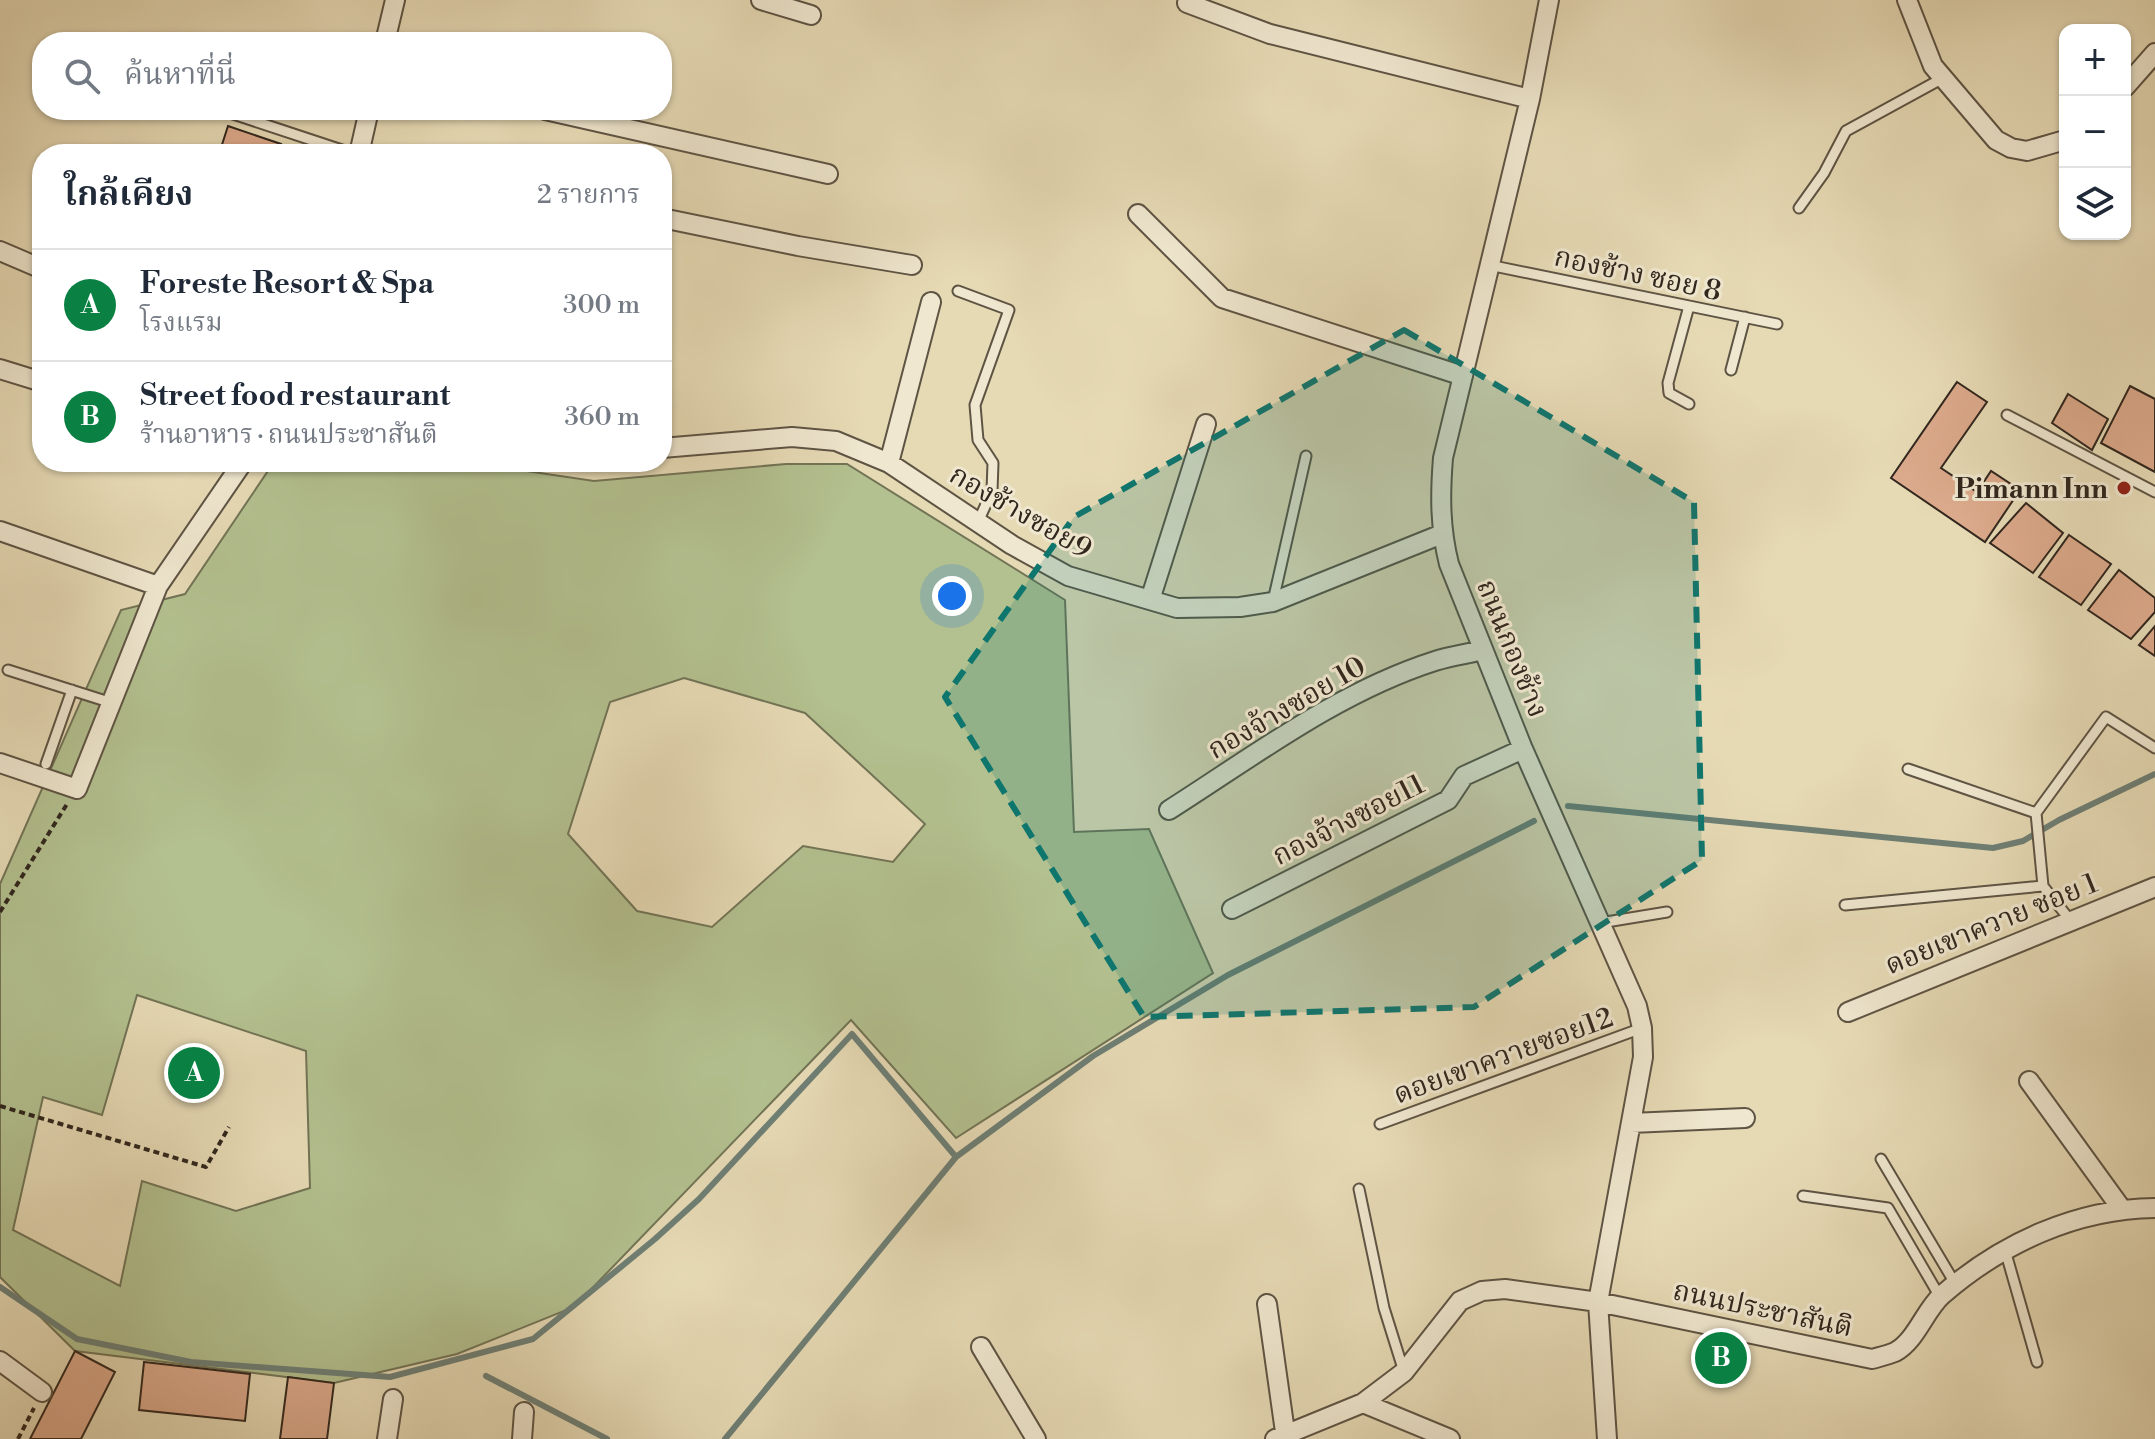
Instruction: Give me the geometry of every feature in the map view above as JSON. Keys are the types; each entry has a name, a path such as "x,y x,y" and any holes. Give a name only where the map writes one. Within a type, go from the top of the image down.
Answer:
{"street":[{"path":"387,32 395,0"},
{"path":"761,0 811,15"},
{"name":"ถนนกองช้าง","path":"1549,0 1530,99 1443,458 1440,497 1442,534 1449,564 1523,749 1637,1006 1642,1028 1643,1057 1598,1302 1607,1439"},
{"path":"1907,0 1933,66 1996,140 2011,148 2027,151 2059,142"},
{"path":"1187,3 1270,34 1530,99"},
{"path":"2131,80 2155,53"},
{"path":"359,144 366,120"},
{"path":"589,120 828,174"},
{"path":"1138,214 1222,298 1463,376"},
{"path":"672,220 912,265"},
{"path":"0,251 32,265"},
{"path":"889,463 931,302"},
{"path":"0,369 32,379"},
{"path":"1150,600 1206,424"},
{"name":"กองช้างซอย9","path":"672,447 792,437 836,441 889,463 1068,576 1177,608 1240,607 1273,602 1442,534"},
{"path":"0,763 77,789 158,586 236,472"},
{"path":"0,531 158,586"},
{"name":"กองจ้างซอย 10","path":"1169,810 1325,710 1391,678 1436,661 1483,650"},
{"name":"กองจ้างซอย11","path":"1232,909 1448,800 1464,776 1523,749"},
{"name":"ดอยเขาควาย ซอย 1","path":"1848,1012 2155,887"},
{"path":"2029,1081 2121,1208"},
{"path":"1631,1123 1745,1118"},
{"name":"ถนนประชาสันติ","path":"1282,1438 1363,1403 1404,1372 1460,1301 1482,1291 1505,1289 1598,1302 1872,1359 1897,1351 1940,1297 2005,1248 2073,1220 2121,1208 2155,1208"},
{"path":"1267,1304 1282,1438"},
{"path":"981,1347 1036,1439"},
{"path":"0,1361 42,1392"},
{"path":"387,1439 393,1399"},
{"path":"1363,1403 1450,1439"},
{"path":"522,1439 524,1412"}],"lane":[{"path":"1799,208 1824,173 1846,131 1949,84"},
{"path":"252,120 325,144"},
{"name":"กองช้าง ซอย 8","path":"1489,265 1777,324"},
{"path":"958,291 1009,310 975,405 978,440 993,463 992,491 978,522"},
{"path":"1689,306 1668,383 1669,393 1689,404"},
{"path":"1731,370 1745,317"},
{"path":"2007,415 2155,492"},
{"path":"1273,602 1306,456"},
{"path":"8,670 112,703"},
{"path":"46,764 72,690"},
{"path":"2070,920 2043,886 2036,813 2106,717 2155,748"},
{"path":"1908,769 2036,813"},
{"path":"1845,905 2043,886"},
{"path":"1600,923 1667,912"},
{"name":"ดอยเขาควายซอย12","path":"1380,1124 1642,1028"},
{"path":"1881,1159 1956,1285"},
{"path":"1359,1189 1384,1308 1404,1372"},
{"path":"1803,1196 1888,1208 1940,1297"},
{"path":"2005,1248 2037,1362"}],"path":[{"path":"0,912 77,789"},
{"path":"0,1106 206,1167 229,1127"},
{"path":"18,1439 42,1392"}],"highlighted area":[{"path":"1404,330 1694,502 1702,860 1474,1007 1144,1017 945,697 1074,517"}],"green space":[{"path":"786,464 847,464 1065,600 1074,832 1149,829 1213,973 956,1138 851,1020 574,1307 457,1354 334,1383 75,1351 0,1277 0,884 121,610 185,594 267,472 533,472 594,481","holes":["684,678 805,713 925,824 893,862 803,846 712,927 637,911 568,834 610,702","137,995 306,1051 310,1188 236,1211 142,1181 120,1286 13,1230 43,1097 102,1115"]}],"building":[{"path":"228,126 281,144 222,144"},
{"path":"1957,382 1987,402 1941,468 1977,492 1991,471 2020,490 1985,542 1891,478"},
{"path":"2130,386 2155,399 2155,472 2101,443"},
{"path":"2068,394 2108,419 2092,450 2052,423"},
{"path":"2026,503 2063,533 2033,573 1990,543"},
{"path":"2069,535 2111,564 2081,605 2039,577"},
{"path":"2119,570 2155,598 2155,612 2131,639 2088,610"},
{"path":"2155,626 2155,656 2139,645"},
{"path":"75,1351 115,1372 81,1439 30,1439"},
{"path":"144,1362 250,1374 245,1421 139,1410"},
{"path":"288,1377 334,1383 327,1439 280,1439"}],"waterway":[{"path":"1568,806 1993,848 2023,841 2059,820 2155,774"},
{"path":"725,1439 956,1157 1093,1056 1228,975 1534,821"},
{"path":"0,1287 77,1339 191,1362 390,1377 533,1339 699,1199 852,1034 956,1157"},
{"path":"486,1376 607,1439"}],"place":[{"name":"Pimann Inn","path":"2124,488"},
{"name":"Foreste Resort & Spa","path":"194,1073"},
{"name":"Street food restaurant","path":"1721,1358"}]}
